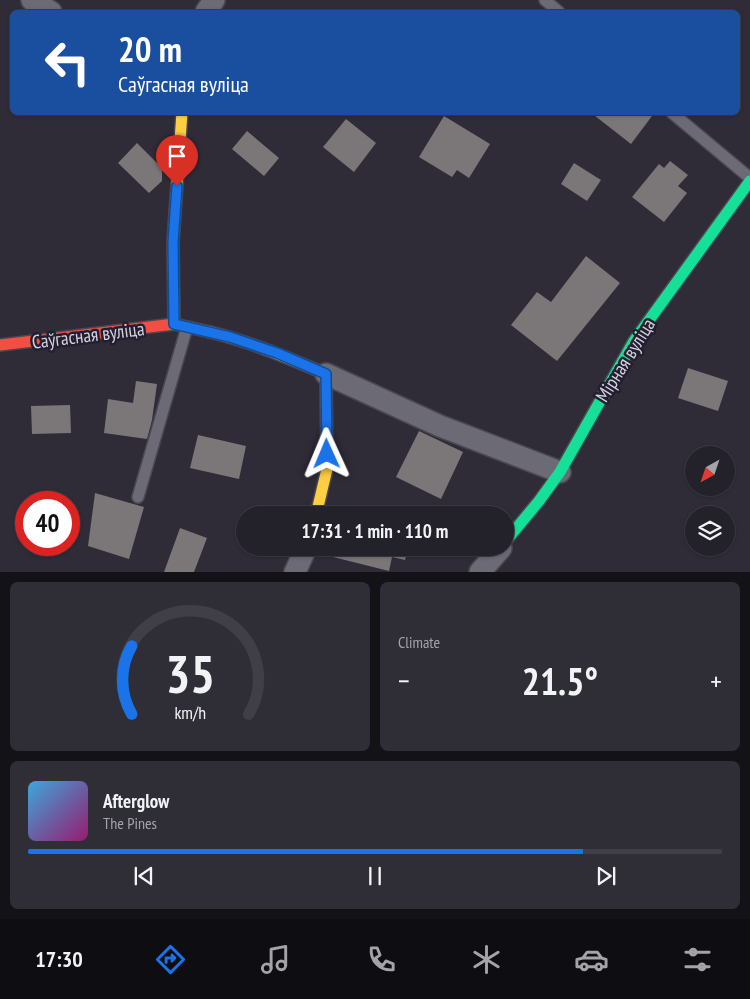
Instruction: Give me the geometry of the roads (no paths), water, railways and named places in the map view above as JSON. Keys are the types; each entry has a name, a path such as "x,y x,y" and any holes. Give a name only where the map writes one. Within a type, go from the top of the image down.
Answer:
{"street":[{"path":"32,0 48,10"},
{"path":"174,324 173,242 182,115"},
{"name":"Мірная вуліца","path":"514,531 560,472 634,341 750,179"},
{"name":"Саўгасная вуліца","path":"0,345 174,324 240,340 277,353 326,374"},
{"path":"318,506 327,469 326,374 440,426 560,472"},
{"path":"295,572 302,556"},
{"path":"480,572 494,556"}],"lane":[{"path":"546,0 556,10"},
{"path":"674,115 750,179"},
{"path":"138,497 187,328"}]}
